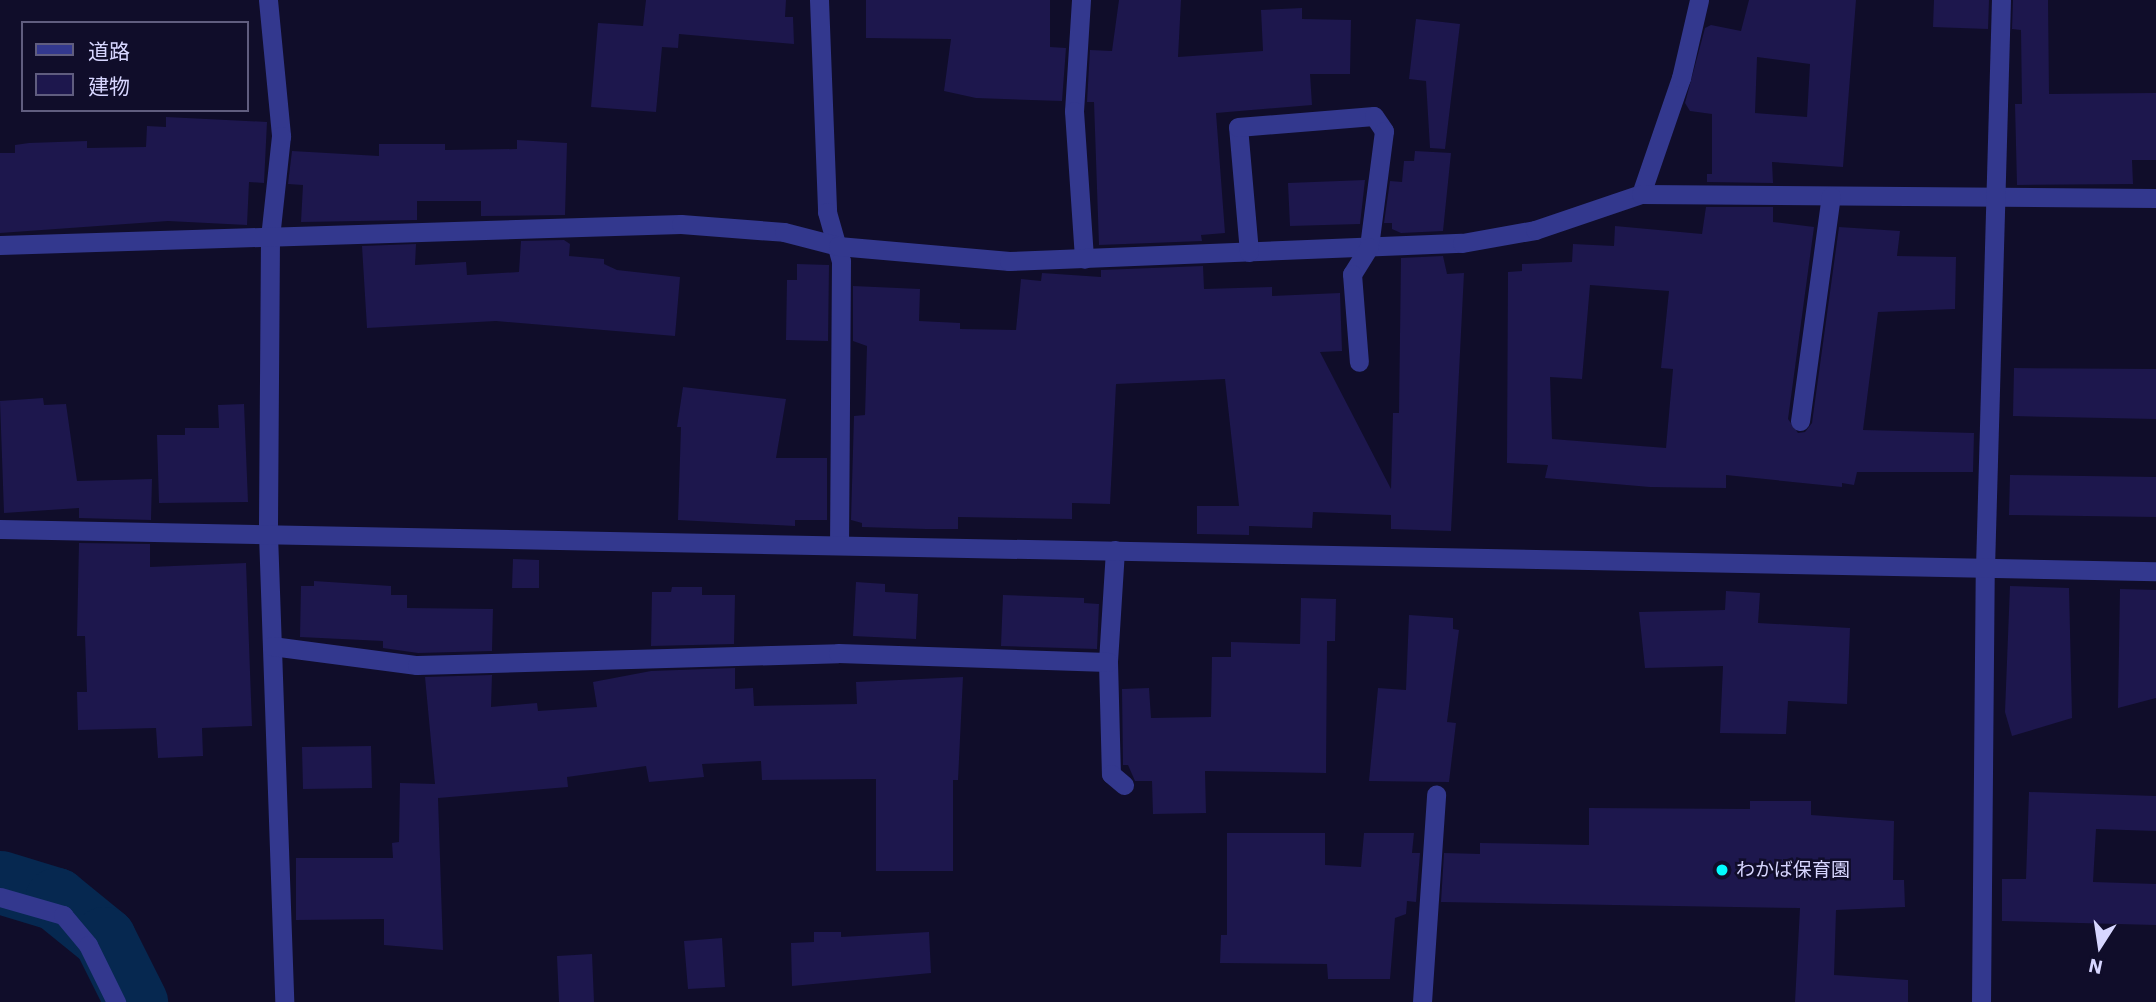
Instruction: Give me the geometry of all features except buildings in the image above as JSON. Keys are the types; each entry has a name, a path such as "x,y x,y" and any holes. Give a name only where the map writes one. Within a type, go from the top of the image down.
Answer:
{"street":[{"path":"268,0 281,136 270,237 268,534 284,1002"},
{"path":"819,0 827,212 838,246 839,542"},
{"path":"1081,0 1074,111 1084,259"},
{"path":"1641,194 1681,78 1699,0"},
{"path":"1981,1002 1986,568 1999,197 2001,0"},
{"path":"1249,252 1238,127 1374,116 1384,131 1369,247 1352,274 1359,362"},
{"path":"0,245 681,224 784,232 838,246 1009,261 1462,243 1535,230 1641,194 2156,198"},
{"path":"1800,421 1831,196"},
{"path":"0,529 839,542 2156,571"},
{"path":"1115,550 1108,662 1111,774 1124,785"},
{"path":"272,646 417,665 838,653 1108,662"},
{"path":"1422,1002 1436,794"},
{"path":"0,897 63,915 88,945 116,1002"}],"waterway":[{"path":"0,882 56,899 104,938 136,1002"}],"place":[{"name":"わかば保育園","path":"1722,870"}]}
